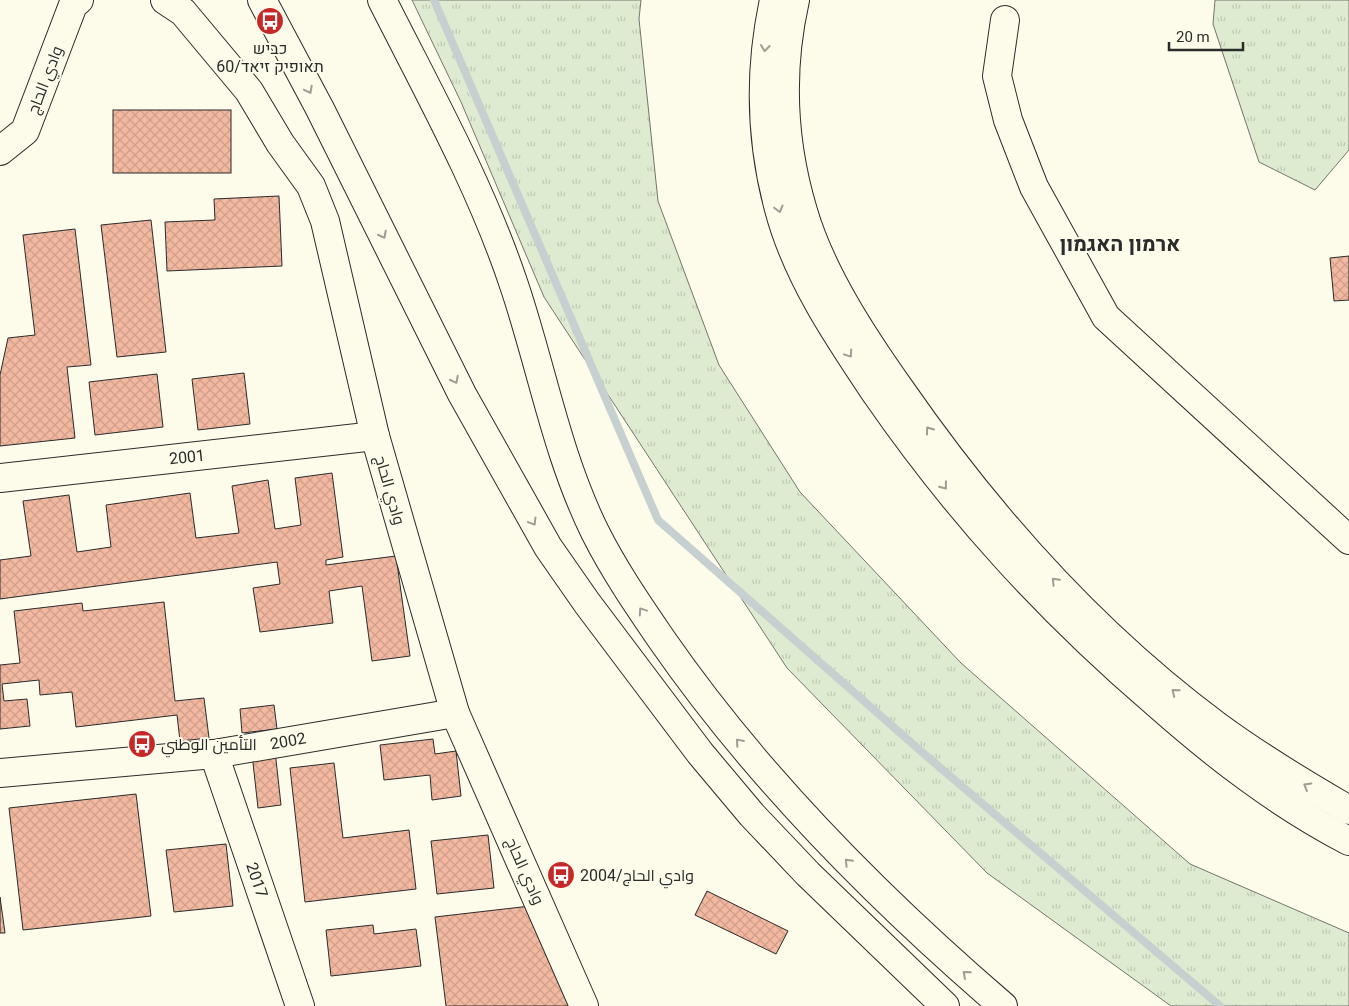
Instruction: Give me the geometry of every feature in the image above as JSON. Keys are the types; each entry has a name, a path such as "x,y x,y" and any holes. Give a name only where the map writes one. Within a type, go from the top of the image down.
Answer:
{"main road":[{"name":"وادي الحاج","path":"0,151 25,131 73,5 79,0"},
{"name":"وادي الحاج","path":"165,0 183,12 249,92 280,143 311,186 325,221 374,436 455,713 584,1006"},
{"path":"262,0 320,110 462,394 512,487 586,603 700,753 752,815 815,880 945,1006"},
{"path":"382,0 475,187 497,236 515,288 554,427 574,484 595,532 618,575 673,656 712,708 780,788 893,908 1003,1006"},
{"path":"774,0 766,35 762,79 763,124 770,167 779,210 794,253 815,297 847,351 939,480 1051,607 1128,679 1233,768 1300,814 1349,841"},
{"path":"795,0 788,30 784,79 785,124 791,167 804,214 822,260 884,367 958,470 1046,572 1096,624 1150,672 1216,726 1267,761 1349,810"},
{"path":"1005,20 997,76 1008,120 1034,187 1106,316 1349,540"},
{"name":"2001","path":"0,478 374,436"},
{"name":"2002","path":"0,773 214,754 455,713"},
{"name":"2017","path":"214,754 300,1006"}],"green space":[{"path":"412,0 641,0 639,19 658,201 719,365 800,492 961,663 1190,864 1349,933 1349,1006 1171,1006 987,873 787,668 544,297 461,102"},
{"path":"1215,0 1349,0 1349,150 1315,190 1259,162 1213,24"}],"building":[{"path":"113,110 231,110 231,173 113,173"},
{"path":"279,196 282,266 167,271 165,222 215,220 214,199"},
{"path":"151,220 166,352 117,357 101,225"},
{"path":"75,229 91,365 67,367 75,438 0,446 0,375 8,338 35,335 23,235"},
{"path":"1349,256 1349,300 1334,301 1330,258"},
{"path":"244,373 250,424 198,430 192,379"},
{"path":"157,374 163,427 95,435 89,382"},
{"path":"332,473 343,557 326,560 326,565 396,556 410,656 372,661 362,586 329,591 333,623 260,632 253,588 280,584 277,562 0,599 0,560 31,556 23,501 69,495 77,552 111,547 106,505 190,493 196,538 239,533 232,486 268,480 275,529 301,525 295,478"},
{"path":"164,602 175,701 204,698 209,738 180,741 177,715 76,727 72,692 40,695 39,680 2,684 4,701 27,699 30,726 0,729 0,665 20,663 14,611 82,603 83,611"},
{"path":"274,705 277,729 242,733 240,709"},
{"path":"433,739 435,754 456,751 461,796 432,800 430,775 384,780 380,745"},
{"path":"275,751 281,805 258,808 252,754"},
{"path":"334,763 343,838 409,830 416,889 305,902 290,768"},
{"path":"136,794 151,916 23,930 9,808"},
{"path":"488,835 494,888 437,894 431,841"},
{"path":"226,844 233,906 174,912 166,850"},
{"path":"707,891 788,931 776,954 695,915"},
{"path":"0,897 5,933 0,933"},
{"path":"539,905 572,1006 446,1006 435,917"},
{"path":"373,925 374,934 416,929 421,966 331,976 326,930"}],"waterway":[{"path":"434,0 658,520 923,753 1220,1006"}],"place":[{"name":"כביש 60/תאופיק זיאד","path":"270,21"},
{"name":"التأمين الوطني","path":"142,744"},
{"name":"وادي الحاج/2004","path":"561,875"}],"district":[{"name":"ארמון האגמון","path":"1120,244"}]}
